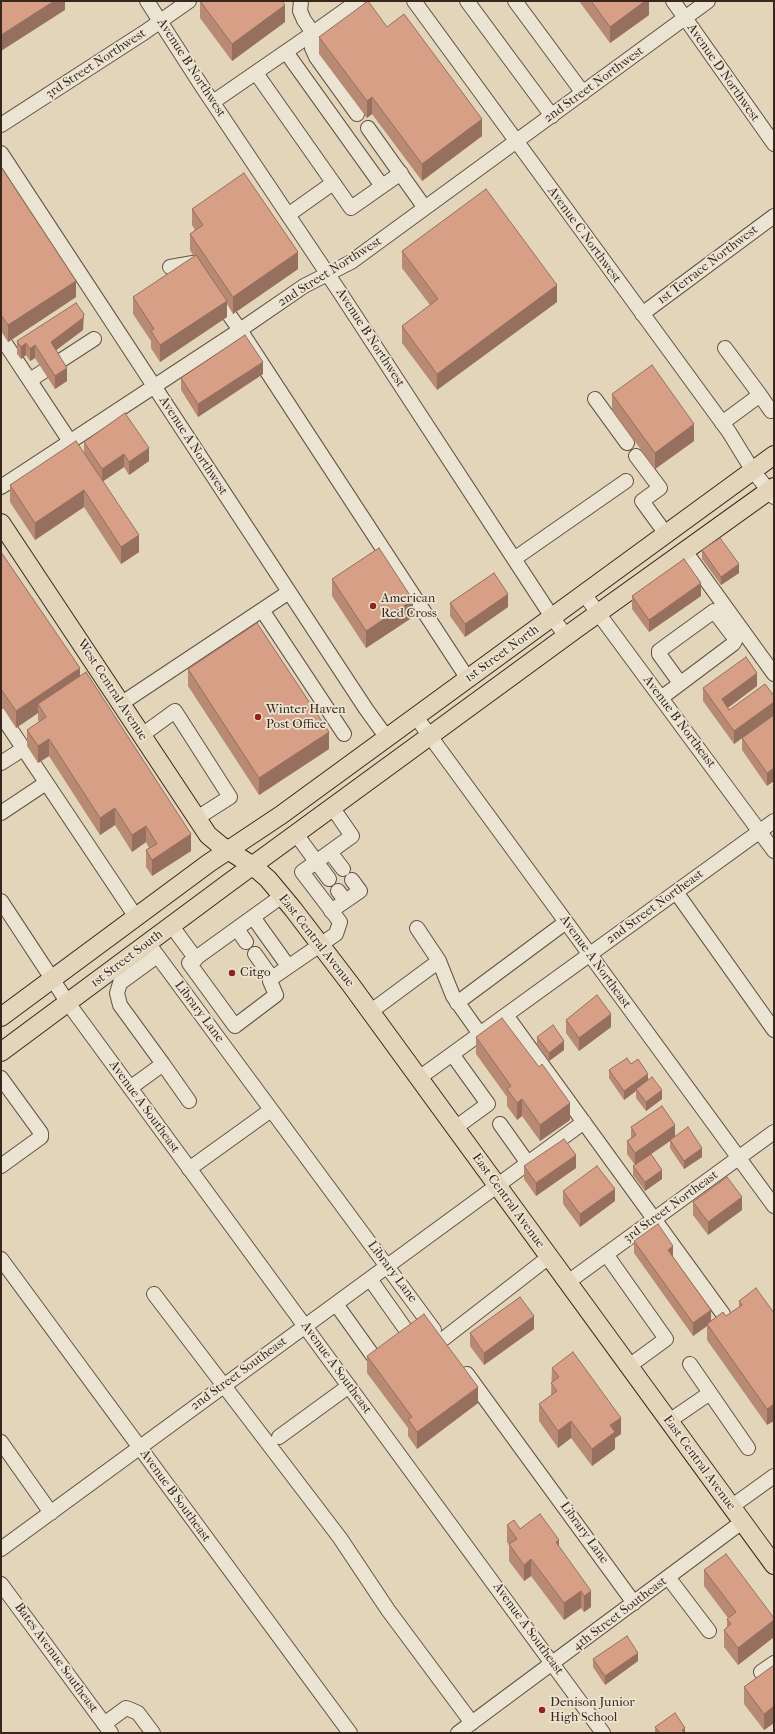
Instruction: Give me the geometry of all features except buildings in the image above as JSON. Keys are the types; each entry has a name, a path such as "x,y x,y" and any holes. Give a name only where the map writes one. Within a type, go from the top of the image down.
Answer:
{"main road":[{"name":"1st Street North","path":"229,850 282,815 774,455"},
{"name":"1st Street North","path":"253,866 566,636 685,551 772,492"},
{"name":"West Central Avenue","path":"1,523 122,703 208,836 229,850"},
{"name":"East Central Avenue","path":"229,850 253,866 268,879 320,944 742,1522 772,1557"},
{"path":"1,1017 229,850"},
{"name":"1st Street South","path":"1,1052 68,1003 130,966 152,950 172,925 253,866"}],"street":[{"name":"Avenue B Northwest","path":"147,1 328,274 552,617 566,636"},
{"name":"3rd Street Northwest","path":"1,125 161,22 189,1"},
{"path":"301,1 300,11 313,33 312,48 316,57 357,114"},
{"path":"213,102 358,1"},
{"name":"Avenue C Northwest","path":"414,1 722,423 753,471 772,492"},
{"path":"467,1 552,116"},
{"path":"515,1 583,93"},
{"name":"Avenue D Northwest","path":"673,1 774,144"},
{"name":"2nd Street Northwest","path":"1,487 71,443 304,286 351,262 708,1"},
{"path":"286,52 382,186"},
{"path":"256,73 351,208 401,173"},
{"path":"368,128 425,208"},
{"name":"Avenue A Northwest","path":"1,153 71,273 154,386 366,709 387,738"},
{"path":"288,214 333,183"},
{"name":"1st Terrace Northwest","path":"642,314 774,216"},
{"path":"170,267 193,263 240,330 468,679"},
{"path":"1,337 71,443"},
{"path":"57,363 94,338"},
{"path":"725,348 771,411 774,408"},
{"path":"30,380 44,371"},
{"path":"722,423 760,395"},
{"path":"595,400 627,443"},
{"path":"636,456 660,488 642,501 666,534"},
{"path":"514,559 626,481"},
{"path":"685,551 774,674"},
{"path":"122,703 289,592"},
{"name":"Avenue B Northeast","path":"584,594 774,850"},
{"path":"262,610 344,734"},
{"path":"661,698 735,641 733,636 714,611 659,651 659,654 680,683"},
{"path":"142,735 175,712 230,797 197,818"},
{"path":"1,715 136,917"},
{"name":"Avenue A Northeast","path":"416,717 774,1206"},
{"path":"1,763 23,749"},
{"path":"1,813 46,783"},
{"path":"172,925 192,961 235,1026 276,995 270,981 272,978 336,934 340,922 302,872 352,836 332,807"},
{"name":"2nd Street Northeast","path":"419,1078 774,821"},
{"path":"296,834 337,890"},
{"path":"330,852 360,890 337,890"},
{"path":"331,911 337,890"},
{"path":"676,892 774,1030"},
{"path":"171,975 282,896"},
{"name":"Avenue A Southeast","path":"1,901 68,1003 603,1733"},
{"path":"253,917 288,966"},
{"path":"457,1003 566,922"},
{"path":"417,928 440,962 457,1003 480,1034"},
{"path":"236,929 246,942"},
{"name":"Library Lane","path":"152,950 450,1351"},
{"path":"255,954 272,978"},
{"path":"370,1012 440,962"},
{"path":"130,966 120,983 117,993 120,1005 189,1101"},
{"path":"506,1015 723,1314"},
{"path":"452,1054 488,1104 455,1128"},
{"path":"130,1088 162,1064"},
{"path":"1,1078 41,1133 41,1137 1,1166"},
{"path":"189,1169 271,1110"},
{"name":"2nd Street Southeast","path":"1,1549 387,1267 527,1162 584,1122"},
{"path":"500,1124 527,1162"},
{"name":"3rd Street Northeast","path":"568,1282 774,1132"},
{"path":"606,1254 666,1339 629,1366"},
{"path":"442,1340 549,1257"},
{"name":"Avenue B Southeast","path":"1,1259 350,1733"},
{"path":"370,1279 411,1337"},
{"path":"154,1294 340,1538 384,1604 472,1723"},
{"path":"336,1304 376,1360"},
{"name":"Library Lane","path":"458,1363 634,1603"},
{"path":"690,1364 748,1448"},
{"path":"279,1437 349,1386"},
{"path":"668,1421 710,1393"},
{"path":"1,1442 51,1513"},
{"path":"731,1507 774,1476"},
{"name":"4th Street Southeast","path":"458,1733 742,1522"},
{"path":"668,1578 709,1631"},
{"name":"Bates Avenue Southeast","path":"1,1584 108,1729"},
{"path":"761,1672 774,1663"},
{"path":"108,1729 126,1708 138,1713 153,1733"}],"place":[{"name":"American Red Cross","path":"373,606"},
{"name":"Winter Haven Post Office","path":"258,717"},
{"name":"Citgo","path":"232,973"},
{"name":"Denison Junior High School","path":"542,1710"}]}
